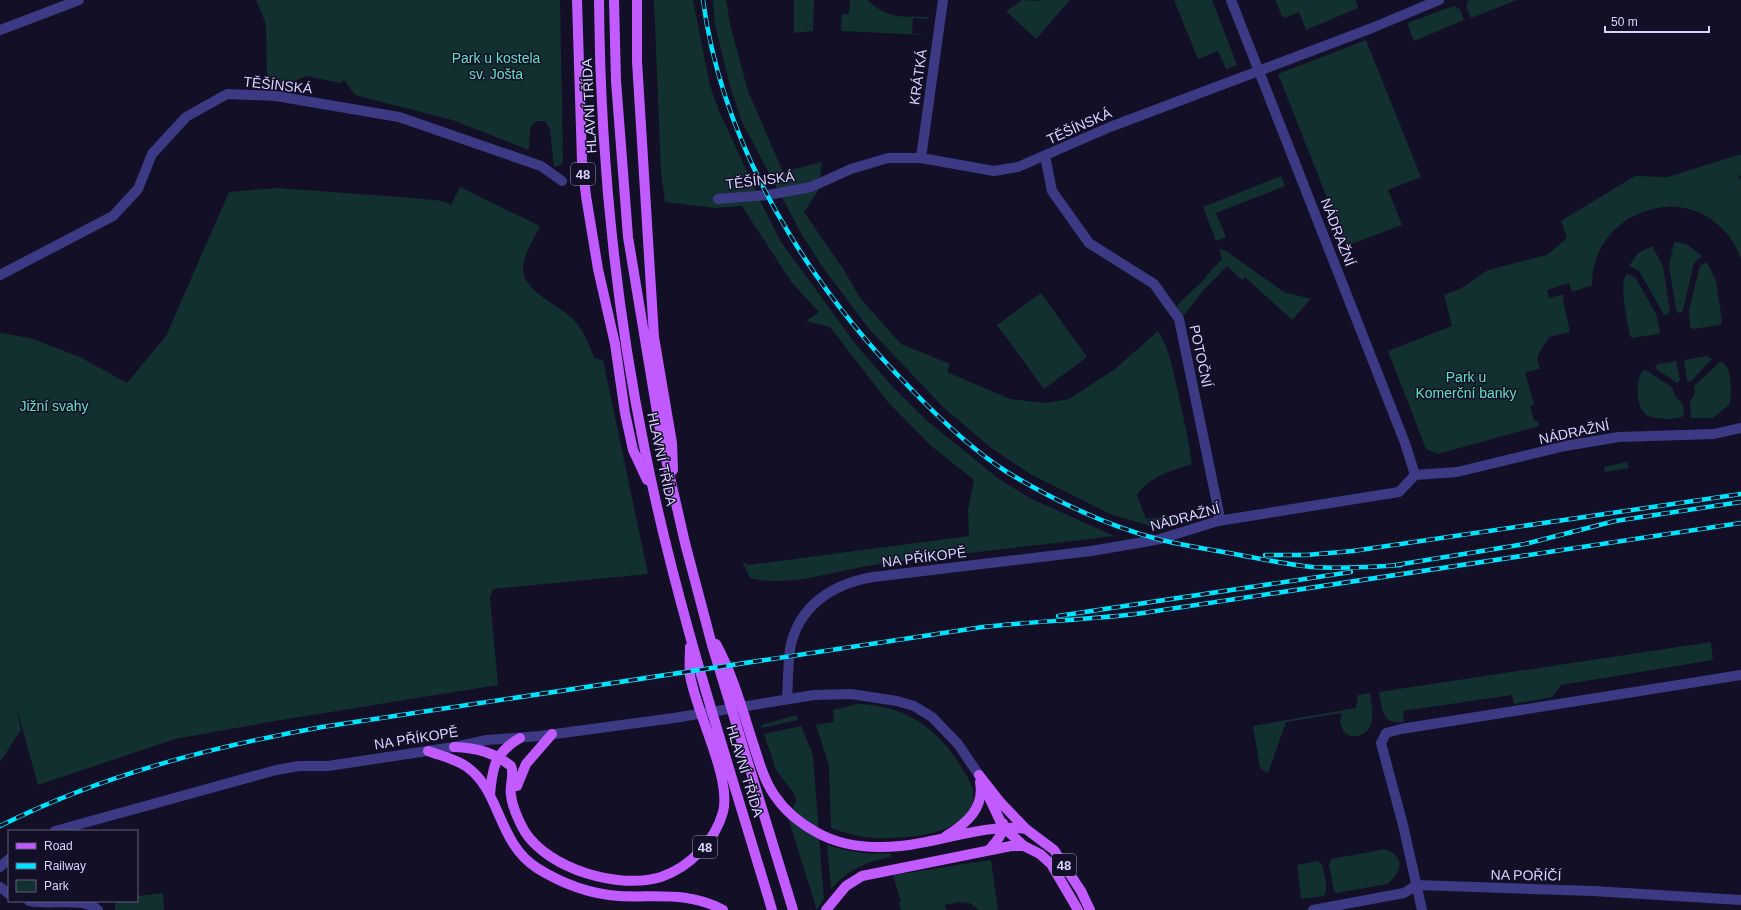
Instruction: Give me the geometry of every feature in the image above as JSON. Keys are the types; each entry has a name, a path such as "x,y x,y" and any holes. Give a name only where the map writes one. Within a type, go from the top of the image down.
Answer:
{"main road":[{"name":"48","path":"577,0 582,161 586,196 598,269 620,343"},
{"name":"HLAVNÍ TŘÍDA","path":"599,0 604,134 625,413 633,450 655,497 690,633 772,910"},
{"path":"614,0 616,81 628,237 672,443 673,493 708,628 793,910"},
{"path":"637,0 637,61 650,338"},
{"path":"708,628 729,667 760,766 769,786 777,800 794,818 827,838 860,846 887,847 1003,827 1026,829"},
{"name":"48","path":"454,747 476,749 499,756 511,766 513,770 514,795 517,814 525,832 540,849 561,863 588,875 632,881 655,878 674,871 701,851 714,835 724,810 724,796 719,772 690,674 690,633"},
{"path":"514,795 518,781 526,764 552,734"},
{"path":"490,795 492,776 499,756 509,744 520,738"},
{"path":"428,751 467,766 480,779 490,795 500,821 516,849 536,867 565,883 596,893 619,896 686,896 723,910"},
{"name":"48","path":"979,774 1001,803 1026,829 1054,850 1081,891 1090,910"},
{"path":"940,839 964,824 976,810 981,792 979,774"},
{"path":"979,774 1003,827 1024,846"},
{"path":"989,850 998,840 1003,827 1001,803"},
{"path":"826,910 841,891 857,878 877,872 989,850 1010,846 1024,846"},
{"name":"48","path":"1024,846 1040,854 1051,864 1078,910"}],"street":[{"path":"0,30 79,0"},
{"name":"KRÁTKÁ","path":"921,158 943,0"},
{"name":"NÁDRAŽNÍ","path":"1231,0 1260,70 1405,443 1415,476"},
{"name":"TĚŠÍNSKÁ","path":"718,199 768,195 811,187 851,169 888,158 921,158 994,171 1018,167 1110,127 1439,0"},
{"name":"TĚŠÍNSKÁ","path":"0,275 113,216 138,189 152,154 186,117 227,94 276,96 399,117 541,166 562,180"},
{"name":"POTOČNÍ","path":"1045,156 1052,191 1089,243 1154,284 1179,319 1219,513 1218,521"},
{"name":"NÁDRAŽNÍ","path":"1144,542 1160,539 1218,521 1399,492 1415,476 1457,472 1565,446 1619,437 1714,434 1740,428"},
{"name":"NA PŘÍKOPĚ","path":"788,699 789,656 794,634 798,625 812,606 823,595 842,585 873,577 1091,551 1144,542"},
{"path":"1422,910 1381,743 1386,733 1401,729 1741,675"},
{"name":"NA PŘÍKOPĚ","path":"59,830 276,770 299,766 328,766 454,747 487,740 520,738 674,718 814,695 850,694 884,698 914,706 932,717 942,726 958,744 979,774"},
{"path":"0,867 8,860"},
{"name":"NA POŘÍČÍ","path":"1313,910 1404,893 1417,885 1593,891 1741,900"},
{"path":"0,887 8,893"},
{"path":"33,902 41,904 83,903 98,910"}],"green space":[{"name":"Park u kostela sv. Jošta","path":"256,0 560,0 563,164 554,167 550,129 545,121 536,121 530,128 529,150 452,120 355,95 344,80 340,83 306,76 278,88 267,86 266,24"},
{"path":"654,0 693,0 710,86 720,113 761,202 781,242 857,346 892,386 926,420 999,479 1030,498 1114,536 873,565 796,580 765,581 750,578 742,561 748,565 969,536 968,510 974,480 930,445 887,401 830,327 806,321 819,312 792,283 742,206 715,208 665,202 661,172"},
{"path":"713,0 726,0 730,24 748,91 783,172 822,162 818,191 804,212 844,270 860,298 901,344 950,364 947,372 1010,399 1046,403 1069,399 1115,369 1158,331 1171,361 1186,428 1192,464 1154,479 1137,495 1146,519 1180,515 1180,521 1153,527 1110,514 1030,474 990,447 944,408 869,329 824,269 802,235 742,122 730,86 715,25"},
{"path":"794,0 814,0 813,31 794,33"},
{"path":"850,0 867,0 882,11 896,16 929,17 928,19 913,18 912,33 926,35 841,31 842,14 849,14"},
{"path":"1022,0 1070,0 1036,39 1006,11"},
{"path":"1174,0 1212,0 1237,65 1226,69 1218,51 1198,59"},
{"path":"1275,0 1356,0 1358,8 1306,30 1299,12 1285,18 1282,16"},
{"path":"1469,0 1517,0 1471,18 1466,6"},
{"path":"1454,6 1460,9 1464,20 1414,41 1407,23"},
{"path":"1366,40 1421,177 1388,190 1402,225 1346,246 1278,74"},
{"name":"Park u Komerční banky","path":"1741,154 1741,175 1738,178 1741,179 1741,260 1736,246 1727,234 1708,217 1686,208 1664,207 1642,212 1622,223 1606,240 1596,260 1592,285 1572,292 1569,283 1547,290 1549,298 1564,294 1563,299 1570,332 1549,337 1537,357 1540,369 1525,372 1534,405 1530,406 1534,421 1538,421 1539,426 1438,454 1426,449 1388,351 1452,326 1444,295 1460,289 1488,270 1547,255 1567,238 1561,221 1635,176 1668,177"},
{"path":"1281,176 1285,186 1216,213 1226,237 1216,241 1203,207"},
{"name":"Jižní svahy","path":"460,187 540,226 529,247 523,264 525,277 529,285 543,298 568,314 578,324 594,358 603,360 648,574 493,589 490,598 498,685 281,720 175,739 38,785 16,706 21,730 0,762 0,333 30,338 80,357 127,383 166,336 229,192 277,188 414,198 443,201 451,205"},
{"path":"1677,242 1688,245 1702,256 1694,263 1683,310 1680,314 1676,310 1669,265 1674,243"},
{"path":"1652,246 1663,266 1670,312 1666,316 1639,271 1629,266 1638,253"},
{"path":"1219,249 1226,251 1284,292 1311,299 1292,320 1245,277 1242,280 1227,266 1201,293 1182,318 1177,305 1207,277 1206,276 1222,259"},
{"path":"1707,262 1716,281 1722,322 1720,325 1693,329 1690,327 1689,310 1700,266"},
{"path":"1627,274 1635,277 1656,314 1660,331 1659,334 1632,338 1630,336 1623,294 1624,278"},
{"path":"1041,293 1087,357 1044,389 997,325"},
{"path":"1707,356 1712,359 1691,381 1687,381 1684,360"},
{"path":"1676,361 1680,380 1677,383 1655,368 1658,364"},
{"path":"1720,362 1727,368 1729,374 1731,394 1729,405 1713,418 1691,418 1690,401 1695,394 1694,386"},
{"path":"1644,369 1672,387 1675,396 1683,405 1684,416 1660,419 1651,417 1643,411 1638,400 1638,386 1641,373"},
{"path":"1627,462 1629,468 1605,472 1604,467"},
{"path":"1711,642 1713,660 1561,685 1552,697 1514,704 1512,695 1403,711 1404,722 1391,721 1382,710 1379,692"},
{"path":"1370,693 1372,719 1371,725 1364,734 1353,736 1348,735 1343,731 1340,722 1342,713 1286,722 1268,773 1260,768 1253,726 1356,708 1358,695"},
{"path":"857,704 874,705 905,714 918,721 942,741 967,776 971,784 974,798 967,813 958,822 946,829 932,833 901,838 864,837 831,828 829,766 816,725 834,722 833,710"},
{"path":"796,715 798,720 762,728 761,725"},
{"path":"801,726 813,755 824,899 817,910 788,818 796,801 795,795 776,770 764,734"},
{"path":"827,845 858,852 874,854 890,853 891,857 858,867 837,882 831,889"},
{"path":"1385,849 1396,856 1400,865 1396,874 1387,884 1337,893 1334,891 1329,865 1331,859"},
{"path":"991,860 998,910 979,910 969,903 958,902 945,905 946,910 901,910 899,903 901,902 893,875"},
{"path":"1317,861 1322,864 1325,876 1326,889 1324,896 1301,899 1297,865"},
{"path":"163,893 164,910 115,910 115,904 117,902 138,902 138,896"}],"railway":[{"path":"703,0 714,55 730,109 751,162 776,212 806,260 839,307 875,350 923,402 970,445 1007,472 1063,503 1121,528 1161,540 1270,561 1312,567 1346,568 1401,565"},
{"path":"1265,555 1306,555 1353,551 1741,494"},
{"path":"1396,565 1525,544 1615,521 1741,502"},
{"path":"0,826 78,792 158,765 239,744 322,727 983,627 1143,613 1741,523"},
{"path":"1058,616 1351,572"}]}
